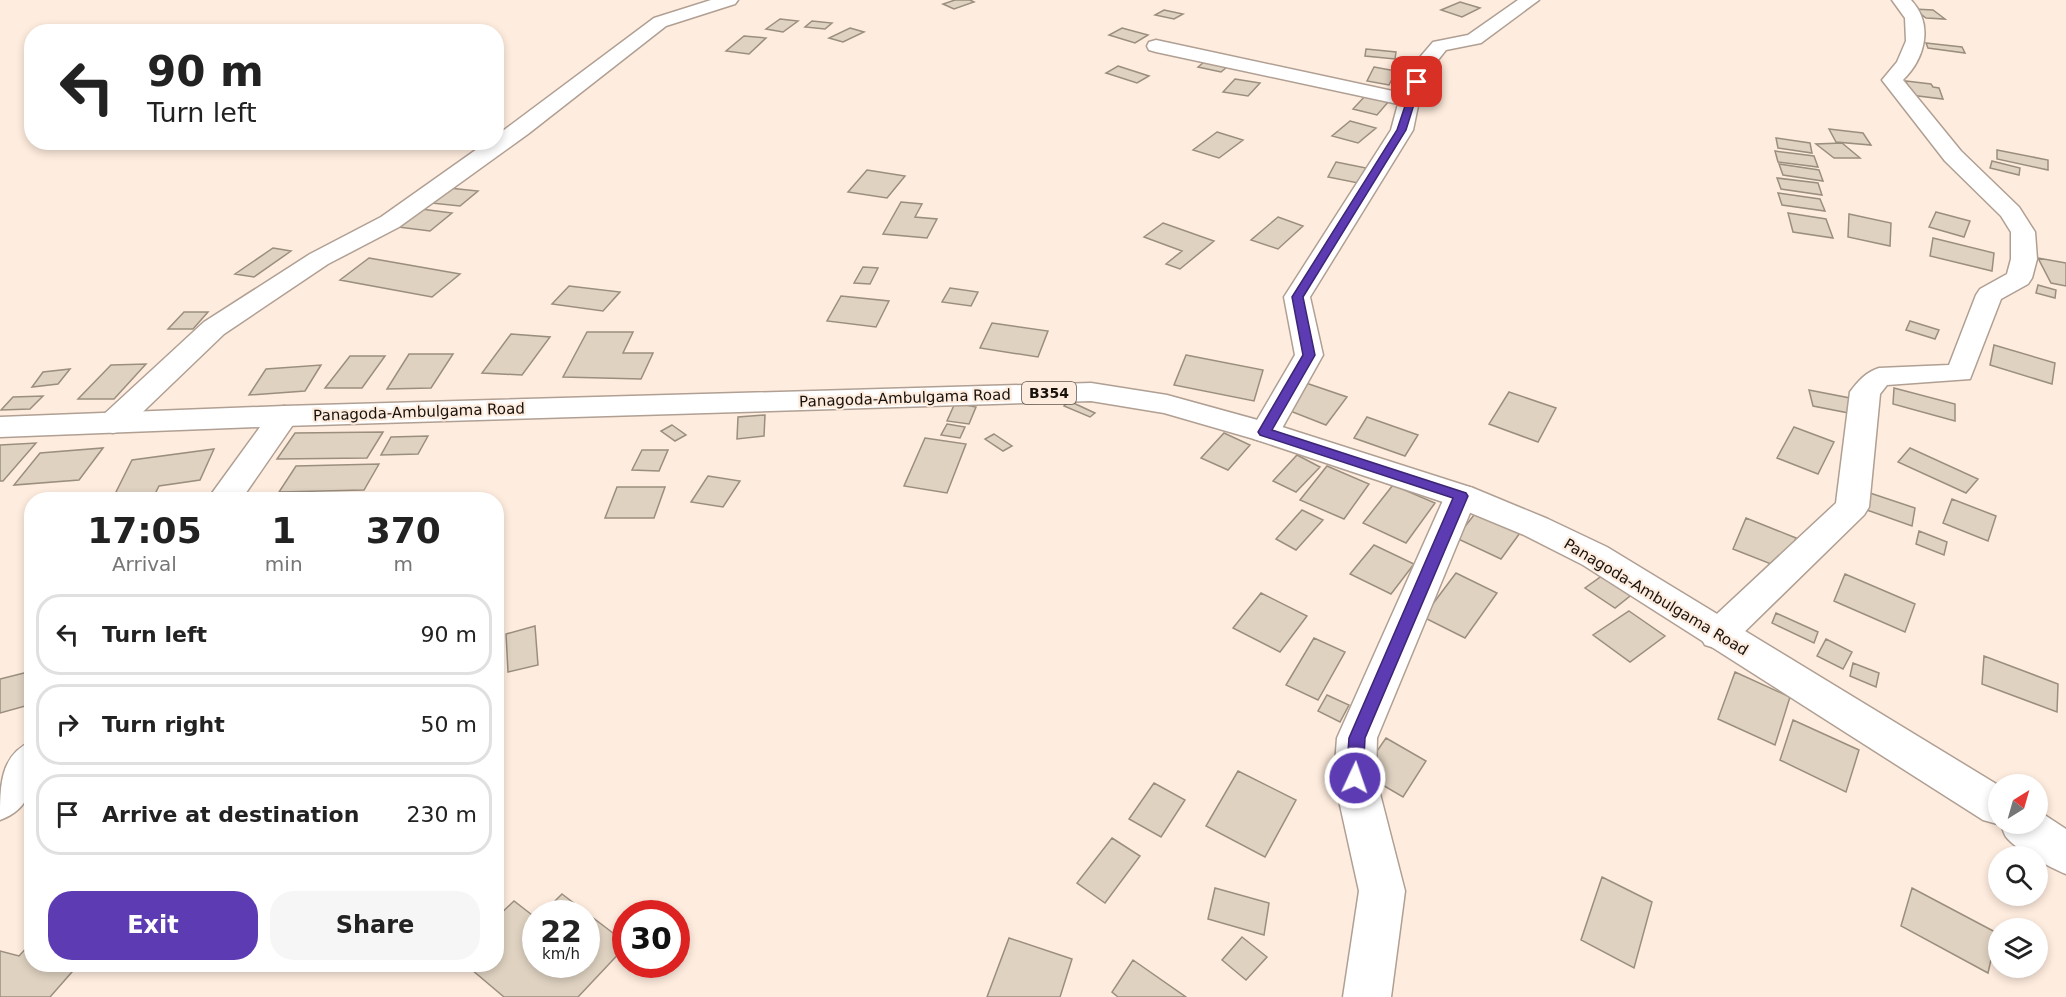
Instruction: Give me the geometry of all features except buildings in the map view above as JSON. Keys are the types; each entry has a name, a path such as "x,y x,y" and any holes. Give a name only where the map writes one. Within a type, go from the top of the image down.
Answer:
{"street":[{"path":"504,140 660,22 729,0"},
{"path":"1264,432 1309,355 1297,297 1402,130 1409,101 1425,63 1440,46 1474,39 1530,0"},
{"path":"1718,635 1852,507 1865,392 1879,377 1960,373 1989,295 2019,278 2024,259 2023,232 2011,212 1953,156 1893,80 1903,71 1918,31 1915,16 1906,1"},
{"path":"1156,46 1263,70 1345,85 1409,101"},
{"path":"113,423 214,328 319,259 390,222 491,150"},
{"name":"Panagoda-Ambulgama Road","path":"0,427 284,416 1091,392 1167,404 1264,432 1461,496 1536,526 1595,556 1718,635 1988,801"},
{"path":"229,492 284,416"},
{"path":"1367,997 1382,891 1355,778 1357,738 1461,496"},
{"path":"0,801 24,769"},
{"path":"2037,834 2066,854"}],"route":[{"path":"1355,778 1357,738 1461,496 1264,432 1309,355 1297,297 1402,130 1409,101 1417,82"}]}
